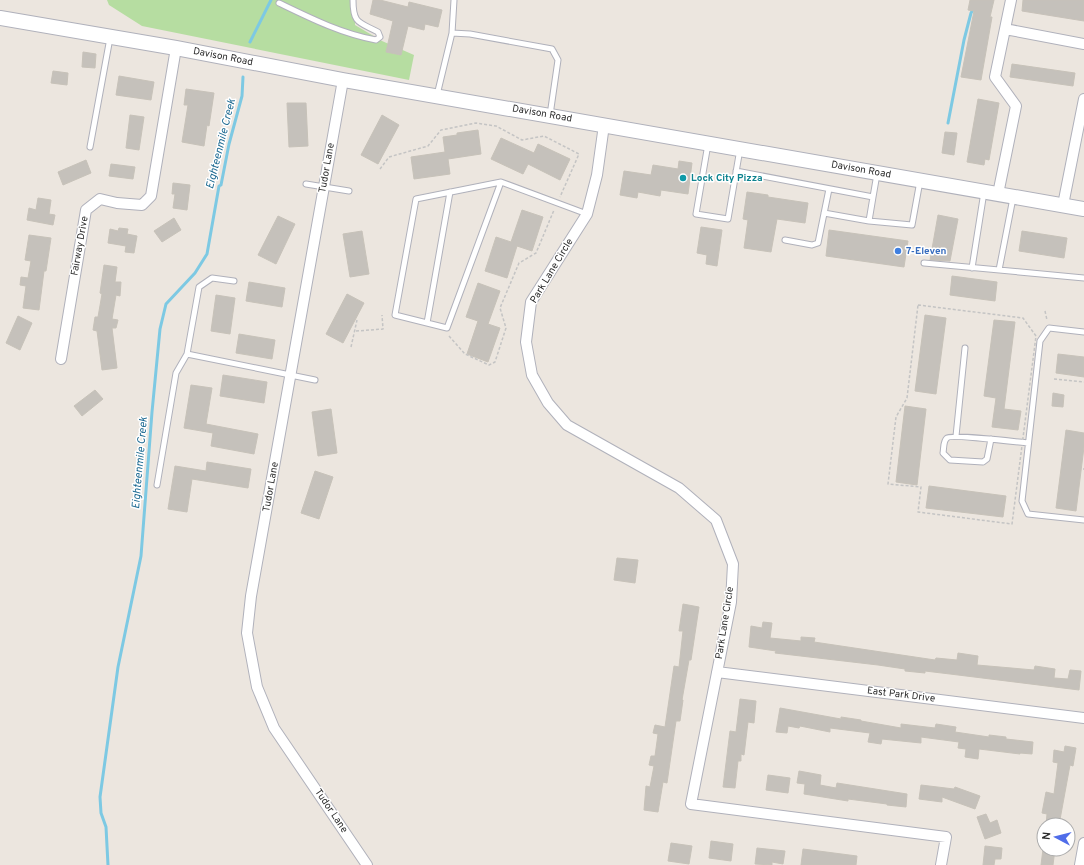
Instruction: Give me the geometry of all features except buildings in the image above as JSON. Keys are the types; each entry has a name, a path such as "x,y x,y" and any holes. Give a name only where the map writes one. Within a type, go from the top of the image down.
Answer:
{"street":[{"path":"991,192 1016,106 995,77 1011,0"},
{"name":"Davison Road","path":"0,18 176,48 343,80 1084,209"},
{"path":"1005,29 1084,44"},
{"name":"Fairway Drive","path":"60,359 86,210 100,199 117,203 142,205 151,196 176,48"},
{"name":"Tudor Lane","path":"343,80 251,596 247,633 257,687 274,728 367,865"},
{"path":"1063,205 1084,99"},
{"name":"Park Lane Circle","path":"604,125 597,175 587,214 531,302 526,342 532,375 548,403 567,425 679,488 716,520 733,564 731,602 691,804 946,837 941,865"},
{"name":"East Park Drive","path":"717,672 1084,718"},
{"path":"1080,865 1084,843"}],"lane":[{"path":"279,3 305,16 362,37 376,40 380,37 378,32 359,22 353,14 352,0"},
{"path":"437,96 452,34 454,0"},
{"path":"452,34 470,34 552,49 558,60 550,116"},
{"path":"90,147 110,37"},
{"path":"709,143 696,214 728,219 740,149"},
{"path":"736,171 873,197"},
{"path":"869,220 878,173"},
{"path":"824,213 912,225 921,180"},
{"path":"501,182 447,328 395,315 416,199 501,182 587,214"},
{"path":"306,184 349,191"},
{"path":"784,240 812,246 818,243 829,189"},
{"path":"427,323 450,192"},
{"path":"972,268 991,192"},
{"path":"999,270 1013,196"},
{"path":"924,263 1084,278"},
{"path":"156,485 176,372 187,354 199,287 212,278 234,281"},
{"path":"1084,332 1049,328 1040,341 1022,501 1028,514 1084,520"},
{"path":"956,436 965,348"},
{"path":"187,354 315,380"},
{"path":"991,439 987,460 983,462 950,460 944,453 945,440 950,436 991,439 1028,443"}],"path":[{"path":"380,169 389,157 428,146 440,130 476,123 496,126 522,140 544,136 579,154 536,253 519,263 500,308 506,328 495,362 489,365 465,354 449,336"},
{"path":"1045,311 1049,328"},
{"path":"356,331 383,329 382,315"},
{"path":"351,347 356,331 357,320"},
{"path":"1054,379 1084,382"}],"green space":[{"path":"107,0 356,0 355,25 382,41 414,55 409,80 142,26 109,5"}],"waterway":[{"name":"Eighteenmile Creek","path":"250,42 271,0"},
{"path":"948,123 964,40 971,13 974,8"},
{"name":"Eighteenmile Creek","path":"108,865 106,827 101,813 100,797 118,667 141,556 160,329 166,304 195,273 207,254 219,186 221,185 229,144 242,96 243,77"}],"place":[{"name":"Lock City Pizza","path":"683,178"},
{"name":"7-Eleven","path":"898,251"}]}
